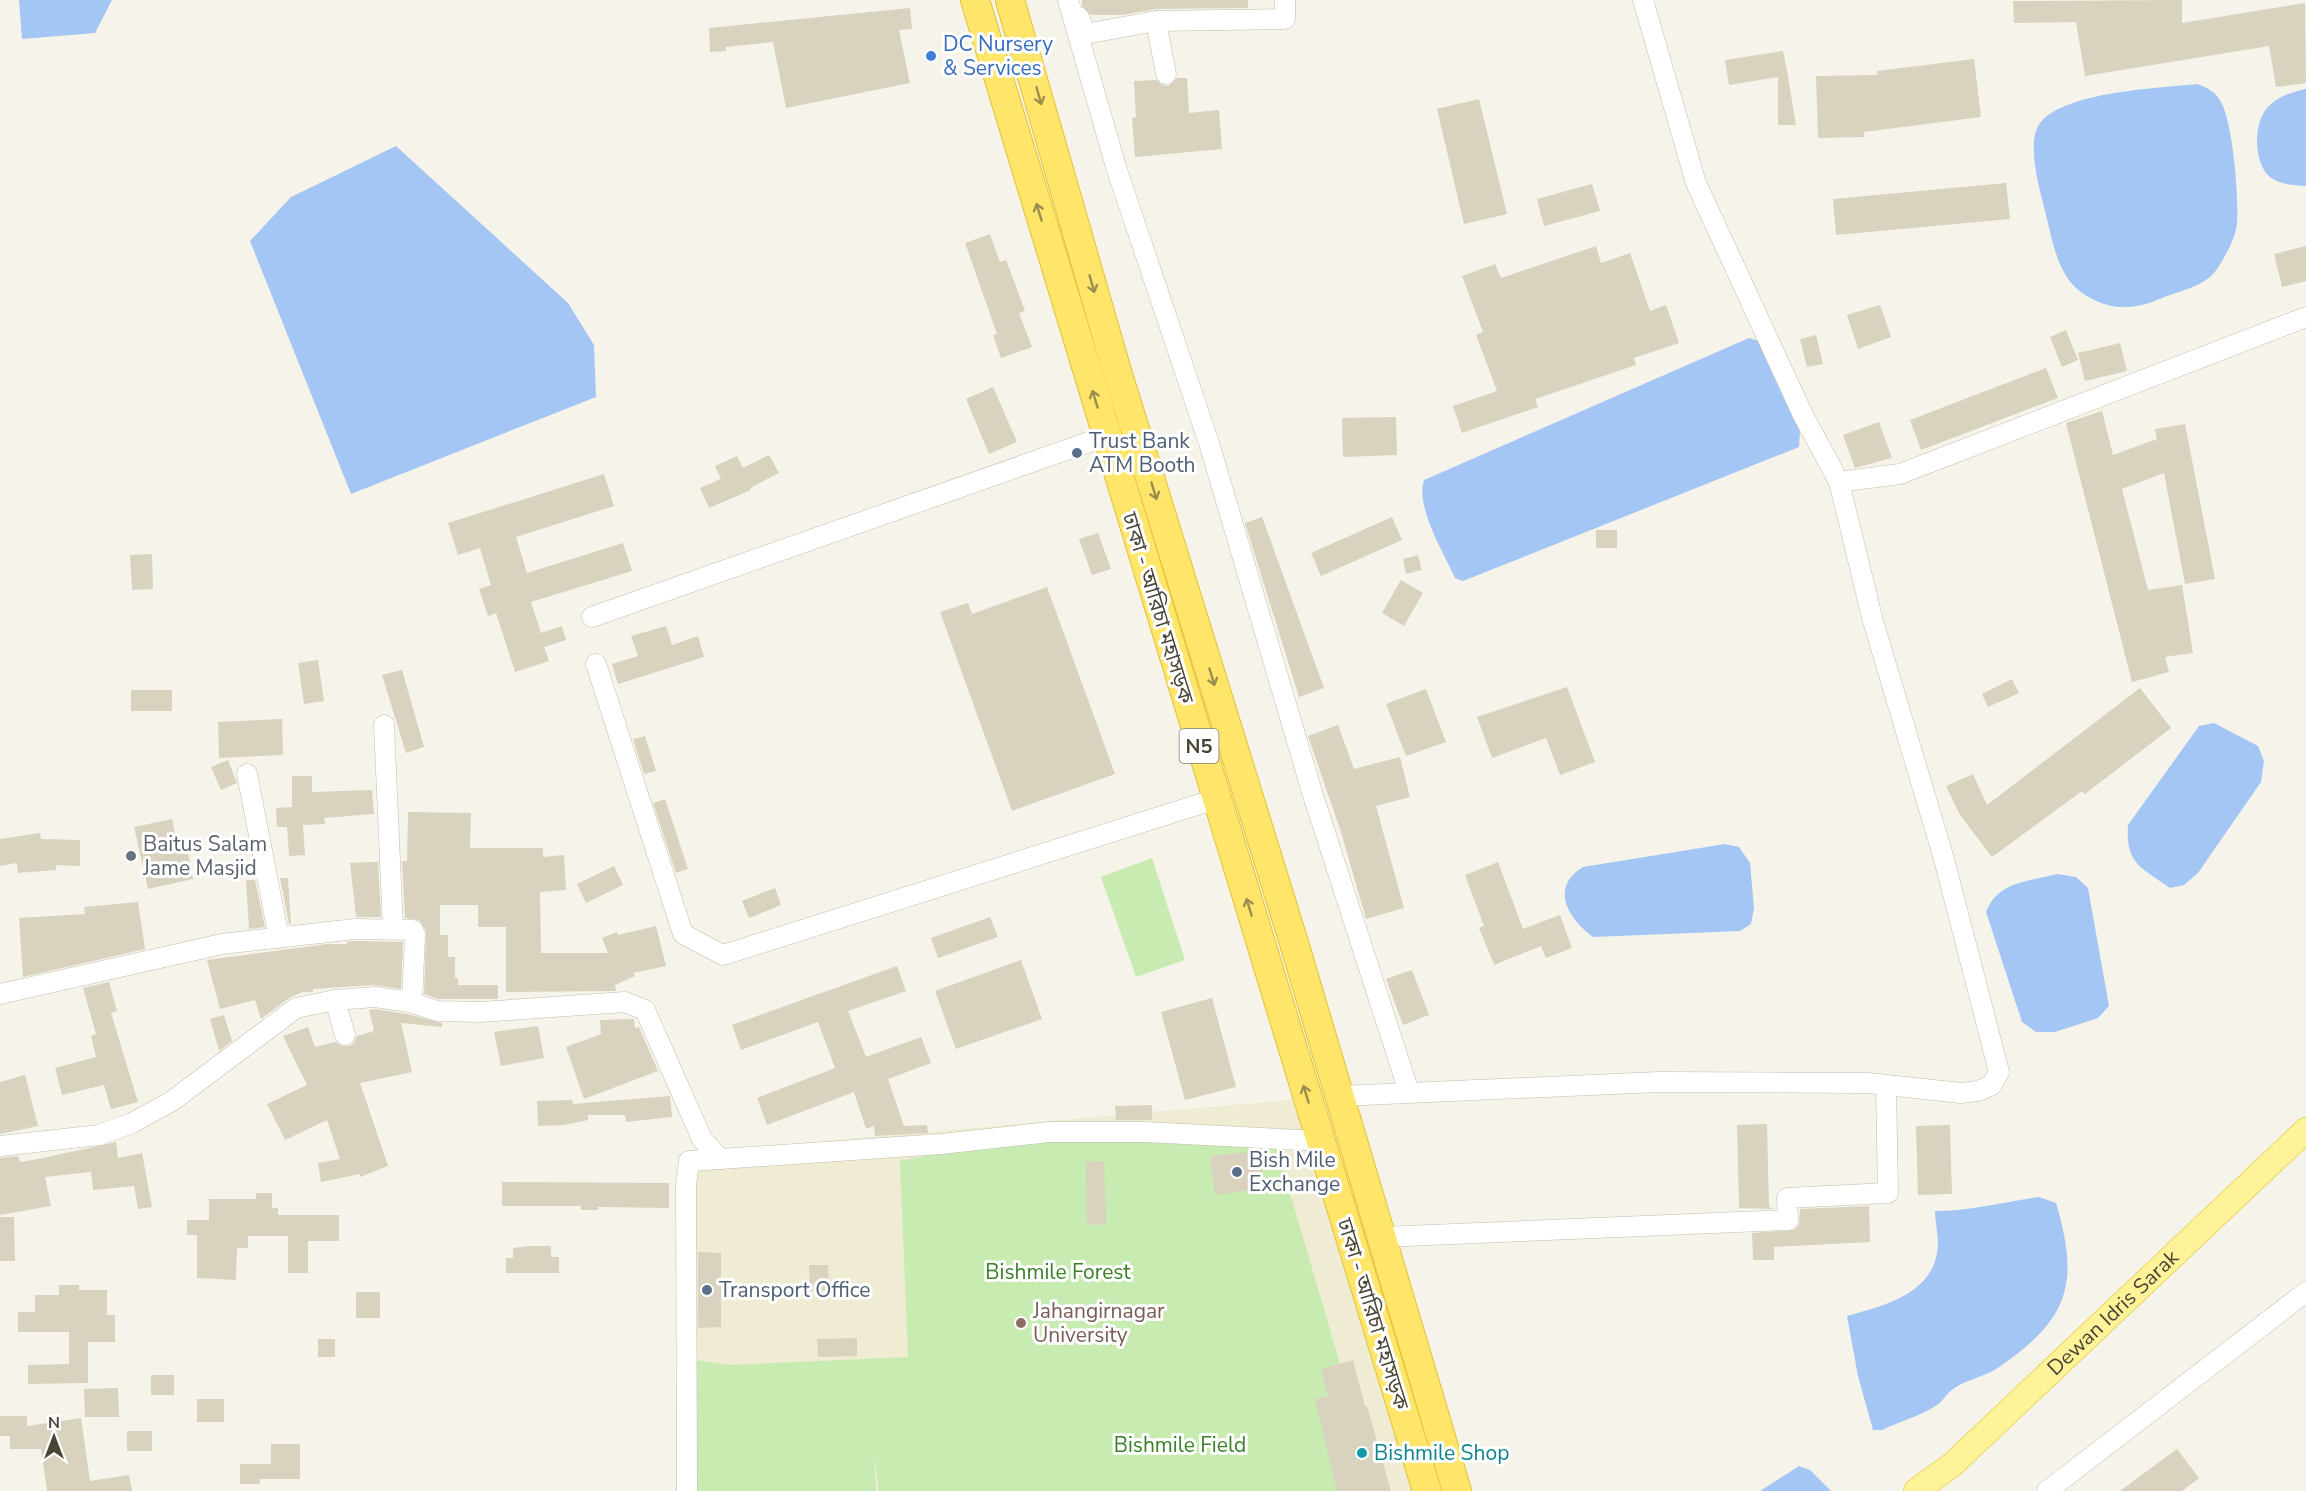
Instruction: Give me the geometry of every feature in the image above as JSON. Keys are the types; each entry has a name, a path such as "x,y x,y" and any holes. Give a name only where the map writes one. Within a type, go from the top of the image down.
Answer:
{"highway":[{"name":"ঢাকা - আরিচা মহাসড়ক","path":"975,0 1427,1491"},
{"name":"ঢাকা - আরিচা মহাসড়ক","path":"1010,0 1116,368 1340,1096 1457,1491"}],"main road":[{"name":"Dewan Idris Sarak","path":"1916,1491 1953,1464 2306,1130"}],"street":[{"path":"1068,0 1116,167 1209,443 1312,792 1409,1092"},
{"path":"1074,0 1085,34 1156,21 1285,19 1285,0"},
{"path":"1340,1096 1658,1082 1886,1085 1961,1093 1978,1091 1992,1085 1999,1072 1944,859 1873,621 1839,482 1803,415 1696,183 1642,0"},
{"path":"1156,21 1166,74"},
{"path":"1839,482 1900,474 2306,317"},
{"path":"592,617 1106,435"},
{"path":"596,664 682,934 723,955 1216,799"},
{"path":"384,725 393,928"},
{"path":"247,774 279,939"},
{"path":"0,994 222,944 355,929 393,928 413,930 415,935 412,1002"},
{"path":"0,1146 99,1135 132,1123 172,1101 296,1008 335,1000 375,997 412,1002 437,1011 481,1012 625,1002 645,1010 702,1139 720,1159"},
{"path":"335,1000 345,1035"},
{"path":"1382,1237 1788,1220 1787,1198 1888,1193 1886,1085"},
{"path":"687,1491 686,1186 689,1161 941,1144 1049,1132 1145,1132 1320,1141"},
{"path":"2047,1491 2306,1292"}],"shaded area":[{"name":"Jahangirnagar University","path":"1299,1099 1414,1491 676,1491 678,1154"}],"green space":[{"path":"1152,858 1185,960 1136,977 1101,877"},
{"name":"Bishmile Forest","path":"1049,1132 1274,1138 1340,1364 1321,1369 1354,1491 879,1491 874,1454 876,1491 687,1491 687,1359 730,1365 908,1357 900,1161"}],"water":[{"path":"19,0 112,0 95,33 22,39"},
{"path":"2197,84 2211,90 2219,98 2229,126 2236,180 2237,212 2235,235 2230,247 2212,275 2199,284 2141,305 2120,307 2101,303 2073,285 2061,266 2053,244 2035,168 2034,145 2038,126 2049,115 2087,99 2135,90"},
{"path":"2306,89 2306,186 2278,182 2264,171 2260,162 2257,142 2260,122 2268,107 2276,100"},
{"path":"396,146 568,303 594,345 596,397 351,494 250,241 291,197"},
{"path":"1749,338 1766,343 1800,431 1799,447 1463,581 1455,578 1427,516 1422,491 1424,480"},
{"path":"2214,723 2258,746 2264,761 2261,782 2198,873 2184,885 2170,888 2137,864 2129,848 2128,825 2199,726"},
{"path":"1725,844 1739,847 1750,863 1754,908 1751,924 1740,931 1593,937 1570,912 1565,893 1567,884 1583,867"},
{"path":"2057,874 2076,877 2088,888 2109,1006 2098,1018 2055,1032 2036,1032 2022,1022 1986,912 1991,902 2006,888"},
{"path":"2039,1197 2056,1203 2067,1256 2067,1278 2063,1297 2054,1315 2041,1333 1999,1367 1958,1386 1925,1412 1882,1430 1873,1430 1858,1376 1847,1316 1889,1303 1915,1289 1925,1279 1933,1267 1938,1248 1935,1211 1974,1208"},
{"path":"1799,1466 1810,1470 1831,1491 1760,1491"}],"building":[{"path":"1082,0 1248,0 1248,8 1156,9 1122,15 1091,15 1082,6"},
{"path":"2182,0 2182,23 2305,3 2306,83 2276,87 2269,46 2085,76 2076,22 2014,23 2013,1"},
{"path":"910,8 912,29 899,30 910,83 786,108 773,42 726,47 726,51 710,52 709,28"},
{"path":"1783,51 1796,125 1778,125 1778,77 1729,85 1725,60"},
{"path":"1974,59 1981,117 1864,132 1864,137 1818,138 1816,76 1877,75 1877,71"},
{"path":"1177,78 1187,78 1189,113 1219,110 1222,149 1135,157 1132,118 1136,117 1134,81 1156,80 1168,86"},
{"path":"1479,99 1507,214 1464,224 1437,109"},
{"path":"2006,183 2010,219 1836,235 1833,199"},
{"path":"1592,184 1600,211 1544,226 1537,199"},
{"path":"990,234 1000,262 1006,260 1017,289 1025,311 1019,313 1032,347 1001,358 993,335 997,334 965,243"},
{"path":"1596,246 1601,263 1630,253 1650,311 1666,305 1679,343 1634,358 1636,365 1535,399 1538,407 1462,433 1453,406 1497,391 1476,335 1483,332 1462,276 1495,264 1501,278"},
{"path":"2306,246 2306,281 2282,287 2274,254"},
{"path":"1880,305 1891,337 1858,349 1847,315"},
{"path":"2066,330 2078,360 2062,367 2050,337"},
{"path":"1816,335 1823,364 1807,367 1800,339"},
{"path":"2120,343 2127,371 2085,381 2078,353"},
{"path":"2046,368 2058,398 1921,450 1910,420"},
{"path":"993,387 1017,442 989,454 966,399"},
{"path":"2102,411 2113,455 2157,439 2155,429 2185,424 2215,579 2185,584 2164,473 2122,489 2148,590 2182,585 2193,653 2165,657 2169,672 2132,682 2066,423"},
{"path":"1396,417 1397,455 1343,457 1342,418"},
{"path":"1879,422 1892,458 1855,468 1843,435"},
{"path":"769,455 779,473 750,488 751,490 709,508 700,488 721,479 715,466 737,456 743,468"},
{"path":"604,474 614,506 516,537 527,573 623,543 632,571 531,602 541,633 562,626 566,640 544,647 549,661 515,672 496,613 488,616 479,589 491,585 480,548 458,555 448,523"},
{"path":"1262,517 1324,688 1299,697 1245,523"},
{"path":"1392,517 1402,540 1321,576 1311,553"},
{"path":"1596,530 1617,530 1617,548 1596,548"},
{"path":"1098,533 1111,569 1092,575 1079,539"},
{"path":"152,554 153,589 132,590 130,555"},
{"path":"1418,555 1422,570 1406,574 1403,559"},
{"path":"1401,580 1423,593 1404,626 1382,613"},
{"path":"1047,587 1115,774 1012,811 940,612 968,603 972,614"},
{"path":"666,626 672,645 698,636 704,657 618,684 612,664 638,656 631,636"},
{"path":"318,660 324,701 304,704 298,663"},
{"path":"402,670 424,747 406,753 382,675"},
{"path":"2012,679 2019,693 1988,707 1982,694"},
{"path":"1567,687 1595,762 1560,775 1546,738 1492,758 1477,717"},
{"path":"2140,688 2171,728 2085,794 2082,791 1992,857 1960,815 1946,786 1973,774 1987,805"},
{"path":"1426,689 1446,742 1406,756 1386,704"},
{"path":"131,690 172,690 172,711 131,711"},
{"path":"282,719 283,755 219,758 218,722"},
{"path":"1338,725 1354,769 1400,757 1410,797 1376,806 1404,908 1366,919 1341,832 1308,736"},
{"path":"645,736 656,771 644,774 633,739"},
{"path":"228,760 237,783 221,790 211,767"},
{"path":"292,776 312,776 312,792 372,790 374,814 324,818 325,824 303,825 305,855 289,856 287,827 277,827 276,808 292,807"},
{"path":"665,799 688,869 676,873 653,803"},
{"path":"408,812 471,813 470,848 543,848 543,857 564,855 566,890 540,892 541,953 608,953 602,938 617,932 618,935 656,926 666,966 633,973 635,976 615,985 616,991 506,992 506,927 478,927 478,905 440,905 440,935 448,935 448,957 455,957 455,978 458,978 458,985 498,985 498,999 439,999 424,994 426,931 419,920 405,918 402,861 407,861"},
{"path":"172,819 176,839 185,838 193,879 148,889 134,827"},
{"path":"40,833 41,839 80,840 80,866 56,865 56,870 18,873 17,863 0,866 0,839"},
{"path":"378,862 381,917 356,917 350,863"},
{"path":"1498,862 1523,929 1560,915 1572,948 1546,958 1541,946 1494,965 1479,928 1484,926 1465,875"},
{"path":"614,866 623,885 586,903 577,884"},
{"path":"280,878 288,878 291,924 289,924"},
{"path":"246,880 255,880 265,927 249,929"},
{"path":"775,888 781,905 749,918 742,901"},
{"path":"138,902 145,949 23,977 19,918 85,914 84,907"},
{"path":"990,917 998,937 938,958 931,938"},
{"path":"347,942 403,942 401,989 374,985 313,989 313,992 303,992 289,998 261,1019 255,1000 220,1009 207,960 327,944 347,944"},
{"path":"1021,960 1042,1019 956,1049 935,991"},
{"path":"897,966 906,991 848,1011 866,1057 921,1037 931,1063 888,1079 904,1126 927,1125 928,1133 875,1136 874,1126 866,1129 854,1092 767,1125 757,1098 835,1068 818,1022 741,1050 732,1025"},
{"path":"1412,970 1429,1015 1403,1025 1386,979"},
{"path":"109,982 117,1011 111,1013 138,1102 111,1109 104,1085 62,1095 55,1068 96,1057 91,1036 96,1034 83,988"},
{"path":"1212,998 1236,1087 1185,1100 1161,1012"},
{"path":"375,1009 442,1023 442,1027 401,1023 412,1072 360,1083 388,1166 360,1177 360,1174 321,1182 318,1163 340,1159 327,1120 285,1140 267,1104 307,1085 283,1036 308,1027 315,1047 335,1042 342,1046 349,1046 354,1043 357,1036 374,1031 369,1010"},
{"path":"224,1015 232,1041 219,1051 210,1019"},
{"path":"634,1019 635,1028 639,1027 658,1071 584,1099 566,1047 601,1034 600,1020"},
{"path":"538,1026 544,1058 501,1066 494,1032"},
{"path":"25,1075 38,1126 0,1134 0,1082"},
{"path":"670,1096 672,1117 626,1122 625,1115 588,1115 588,1120 564,1125 538,1126 537,1101 572,1100 573,1104"},
{"path":"1152,1105 1152,1120 1116,1120 1115,1106"},
{"path":"1767,1124 1769,1207 1775,1209 1739,1208 1737,1125"},
{"path":"1950,1125 1952,1194 1918,1195 1916,1126"},
{"path":"116,1142 118,1158 142,1153 152,1207 138,1209 134,1186 93,1190 91,1172 45,1177 51,1206 0,1215 0,1158 18,1156 20,1162"},
{"name":"Bish Mile Exchange","path":"1259,1151 1265,1188 1215,1195 1210,1156"},
{"path":"1104,1161 1106,1224 1087,1225 1086,1162"},
{"path":"502,1182 669,1183 669,1208 598,1207 598,1210 581,1210 581,1206 502,1206"},
{"path":"256,1193 272,1193 272,1208 278,1208 278,1215 339,1215 339,1241 308,1241 308,1273 288,1273 288,1236 248,1236 248,1248 237,1248 236,1280 197,1278 197,1235 187,1235 187,1220 209,1220 209,1199 256,1199"},
{"path":"1869,1206 1870,1242 1774,1247 1774,1260 1753,1260 1752,1233 1794,1230 1799,1225 1800,1209"},
{"path":"0,1217 14,1217 15,1261 0,1261"},
{"path":"551,1246 551,1257 559,1257 559,1273 506,1273 506,1258 513,1258 513,1248"},
{"name":"Transport Office","path":"698,1252 721,1253 721,1327 698,1328"},
{"path":"809,1265 828,1265 829,1290 810,1291"},
{"path":"59,1285 79,1285 79,1290 107,1290 107,1315 115,1315 115,1342 88,1342 88,1383 28,1384 28,1365 69,1364 69,1332 18,1332 18,1312 35,1312 35,1295 59,1295"},
{"path":"356,1292 380,1292 380,1318 356,1318"},
{"path":"857,1338 857,1356 818,1357 817,1339"},
{"path":"318,1339 335,1339 335,1357 318,1357"},
{"path":"1353,1360 1391,1491 1337,1491 1315,1399 1328,1396 1321,1369"},
{"path":"151,1375 174,1375 174,1395 151,1395"},
{"path":"118,1388 119,1417 85,1417 84,1389"},
{"path":"197,1399 224,1399 224,1422 197,1422"},
{"path":"0,1416 27,1416 27,1426 81,1418 90,1481 129,1475 132,1491 47,1491 41,1449 10,1449 10,1436 0,1436"},
{"path":"127,1431 152,1431 152,1451 127,1451"},
{"path":"271,1444 300,1444 300,1479 260,1479 260,1484 240,1484 240,1464 271,1464"},
{"path":"2177,1449 2199,1478 2182,1491 2120,1491"}],"place":[{"name":"DC Nursery & Services","path":"931,56"},
{"name":"Trust Bank ATM Booth","path":"1077,453"},
{"name":"Baitus Salam Jame Masjid","path":"131,856"},
{"name":"Bish Mile Exchange","path":"1237,1172"},
{"name":"Transport Office","path":"707,1290"},
{"name":"Jahangirnagar University","path":"1021,1323"},
{"name":"Bishmile Shop","path":"1362,1453"}],"park label":[{"name":"Bishmile Field","path":"1180,1445"}]}
